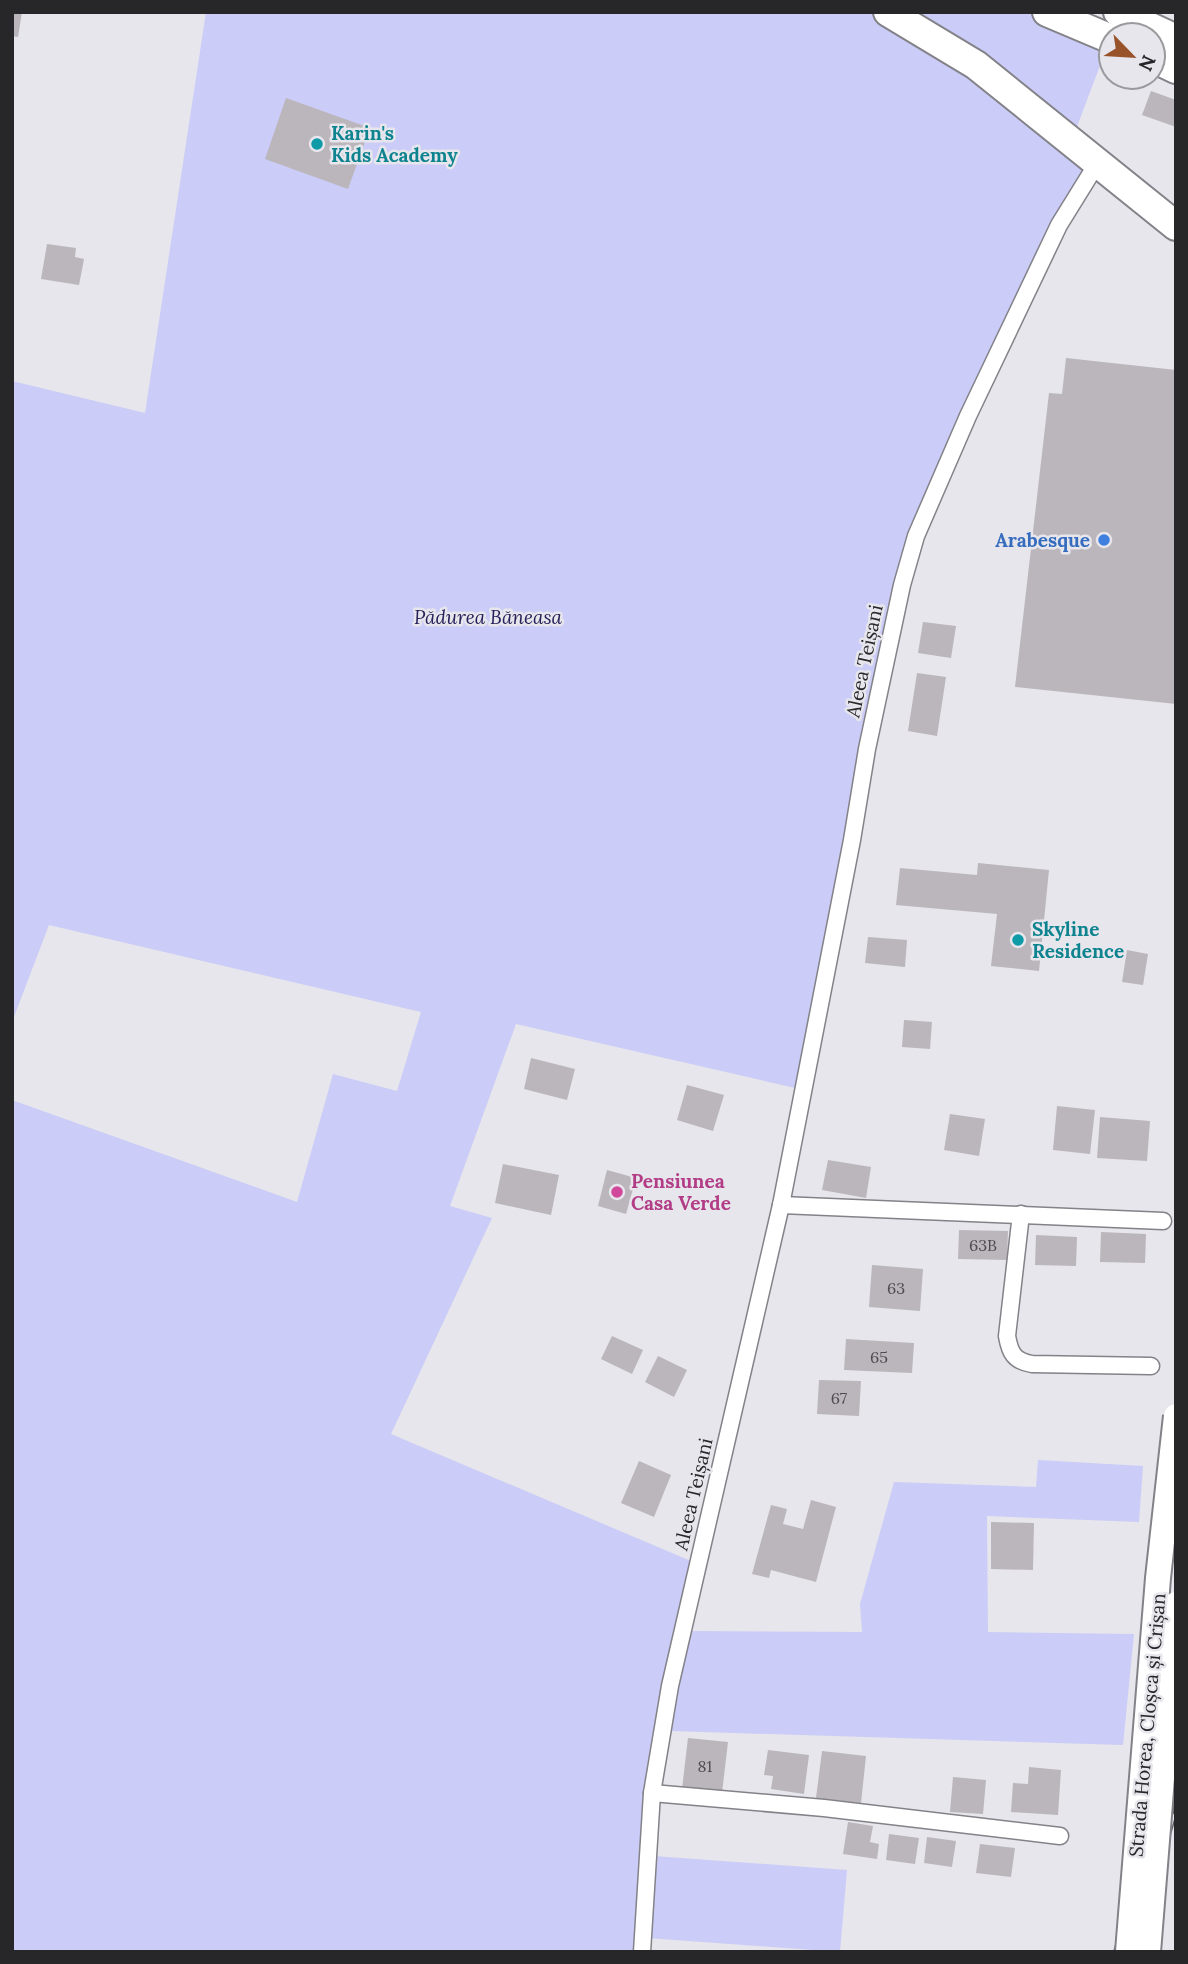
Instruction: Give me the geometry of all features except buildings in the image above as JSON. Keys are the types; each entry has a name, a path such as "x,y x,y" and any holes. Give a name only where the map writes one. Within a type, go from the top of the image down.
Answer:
{"highway":[{"path":"888,12 976,65 1176,226"},
{"path":"1047,12 1097,33"},
{"path":"1118,12 1176,39"},
{"path":"1134,190 1157,200 1176,203"}],"main road":[{"name":"Strada Horea, Cloșca și Crișan","path":"1128,1952 1158,1578 1176,1416"},
{"name":"Strada Horea, Cloșca și Crișan","path":"1148,1952 1176,1604"}],"street":[{"name":"Aleea Teișani","path":"642,1952 652,1793 670,1686 781,1205 850,854 867,749 902,585 916,536 968,416 1059,225 1098,162"},
{"path":"781,1205 1163,1221"},
{"path":"1021,1214 1007,1336 1010,1353 1021,1362 1032,1364 1151,1366"},
{"path":"652,1793 824,1808 1060,1836"}],"green space":[{"name":"Pădurea Băneasa","path":"206,12 1047,12 1097,33 1097,74 1075,132 1102,155 1078,190 916,536 804,1090 516,1024 450,1206 492,1218 391,1434 698,1564 670,1686 643,1952 12,1952 12,1100 297,1202 333,1074 397,1091 421,1012 49,925 12,1022 12,381 145,413"},
{"path":"1038,1460 1143,1466 1139,1522 987,1516 988,1632 1134,1634 1123,1745 671,1731 690,1631 862,1632 860,1604 894,1482 1036,1487"},
{"path":"653,1856 847,1870 840,1952 647,1938"}],"railway":[{"path":"1117,1952 1164,1788 1176,1716"},
{"path":"1132,1952 1176,1804"}],"place":[{"name":"Karin's Kids Academy","path":"317,144"},
{"name":"Arabesque","path":"1104,540"},
{"name":"Skyline Residence","path":"1018,940"},
{"name":"Pensiunea Casa Verde","path":"617,1192"}]}
